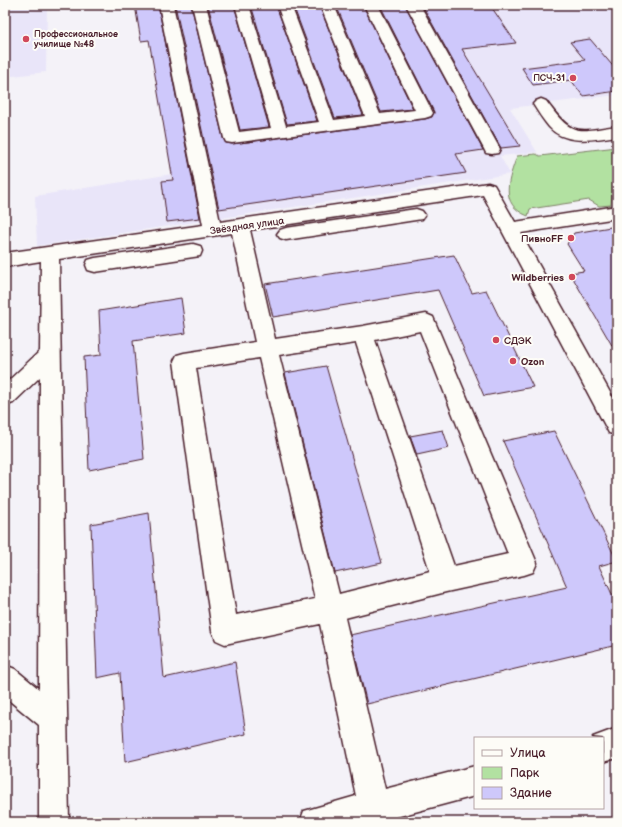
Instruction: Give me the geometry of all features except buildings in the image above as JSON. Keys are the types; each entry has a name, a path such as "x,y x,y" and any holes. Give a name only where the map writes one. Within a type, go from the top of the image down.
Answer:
{"street":[{"path":"166,5 213,230"},
{"path":"200,5 232,138 425,113 371,5"},
{"path":"242,5 280,132"},
{"path":"284,5 328,126"},
{"path":"327,5 375,120"},
{"path":"413,5 492,150"},
{"path":"541,104 556,126 568,133 585,135 617,131"},
{"name":"Звёздная улица","path":"5,260 240,226 362,215 488,190 510,229"},
{"path":"286,234 362,215 446,211"},
{"path":"617,212 510,229 617,426"},
{"path":"240,226 267,348 330,609 374,808"},
{"path":"140,240 142,258"},
{"path":"95,265 193,251"},
{"path":"50,253 54,822"},
{"path":"426,322 524,563 446,580 330,609 225,631 184,361 363,334 426,322"},
{"path":"363,334 446,580"},
{"path":"5,397 51,354"},
{"path":"5,679 53,718"},
{"path":"604,747 617,743"},
{"path":"316,822 474,781"}],"shaded area":[{"name":"Профессиональное училище №48","path":"5,5 47,5 46,72 5,77"},
{"path":"135,5 617,5 617,95 510,108 537,152 500,156 510,174 37,246 35,196 172,174 149,40 141,41"}],"green space":[{"path":"617,147 617,193 612,194 611,205 599,206 589,200 530,209 528,216 512,205 508,190 511,173 517,156 536,154 540,156"}],"place":[{"name":"Профессиональное училище №48","path":"26,39"},
{"name":"ПСЧ-31","path":"573,78"},
{"name":"ПивноFF","path":"571,238"},
{"name":"Wildberries","path":"572,277"},
{"name":"СДЭК","path":"496,340"},
{"name":"Ozon","path":"513,361"}]}
